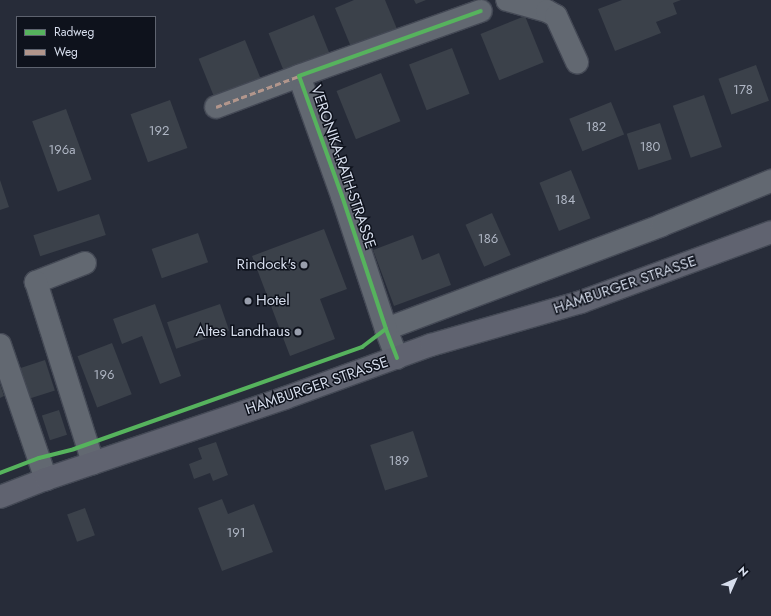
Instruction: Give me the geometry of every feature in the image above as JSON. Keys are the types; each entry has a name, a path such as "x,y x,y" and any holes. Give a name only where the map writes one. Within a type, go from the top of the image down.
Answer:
{"main road":[{"name":"HAMBURGER STRASSE","path":"0,497 46,479 285,398 431,345 581,302 771,232"}],"street":[{"path":"462,0 471,8 480,11"},
{"path":"507,0 547,11 556,16 576,62"},
{"name":"VERONIKA-RATH-STRASSE","path":"216,108 299,76 480,11 500,7 507,0"},
{"name":"VERONIKA-RATH-STRASSE","path":"299,76 342,196 397,358"},
{"path":"386,329 662,225 771,181"},
{"path":"85,263 36,282 94,463"},
{"path":"0,345 46,479"}],"building":[{"path":"354,0 385,0 397,29 351,47 335,8"},
{"path":"414,0 426,0 416,4"},
{"path":"622,0 681,0 673,3 677,14 656,22 661,33 615,51 598,9"},
{"path":"314,15 330,54 284,72 269,33"},
{"path":"525,16 544,62 499,80 480,34"},
{"path":"245,40 261,80 215,99 199,59"},
{"path":"452,48 470,94 427,110 409,64"},
{"path":"756,65 769,101 731,114 718,79"},
{"path":"381,73 400,121 356,139 336,91"},
{"path":"704,95 722,147 691,158 673,106"},
{"path":"170,100 187,148 148,162 131,114"},
{"path":"611,102 624,134 582,151 569,119"},
{"path":"66,109 92,179 58,192 32,121"},
{"path":"660,123 672,159 638,170 627,134"},
{"path":"571,170 590,218 559,231 539,183"},
{"path":"0,180 9,207 0,210"},
{"path":"492,213 511,255 484,267 466,225"},
{"path":"99,214 106,235 40,256 33,235"},
{"path":"324,229 347,289 320,299 335,339 290,356 252,256"},
{"path":"198,233 208,262 162,278 152,249"},
{"path":"413,235 422,260 439,253 451,285 394,306 373,250"},
{"path":"155,304 181,376 160,384 142,336 122,344 113,319"},
{"path":"220,304 229,330 176,349 167,322"},
{"path":"112,343 132,394 97,408 77,356"},
{"path":"45,360 55,390 28,399 18,369"},
{"path":"0,384 4,396 0,398"},
{"path":"59,410 67,435 50,440 42,416"},
{"path":"413,431 428,477 385,491 370,445"},
{"path":"216,442 228,475 213,481 210,473 194,479 189,464 202,459 198,448"},
{"path":"222,499 228,514 254,504 273,552 222,571 198,508"},
{"path":"85,508 95,535 77,542 67,514"}],"marked path":[{"path":"216,107 299,76"}],"cycle path":[{"path":"397,358 342,196 299,76 481,11"},
{"path":"0,473 39,458 74,449 362,347 386,329"}],"place":[{"name":"Rindock's","path":"304,265"},
{"name":"Hotel","path":"248,301"},
{"name":"Altes Landhaus","path":"298,332"}]}
